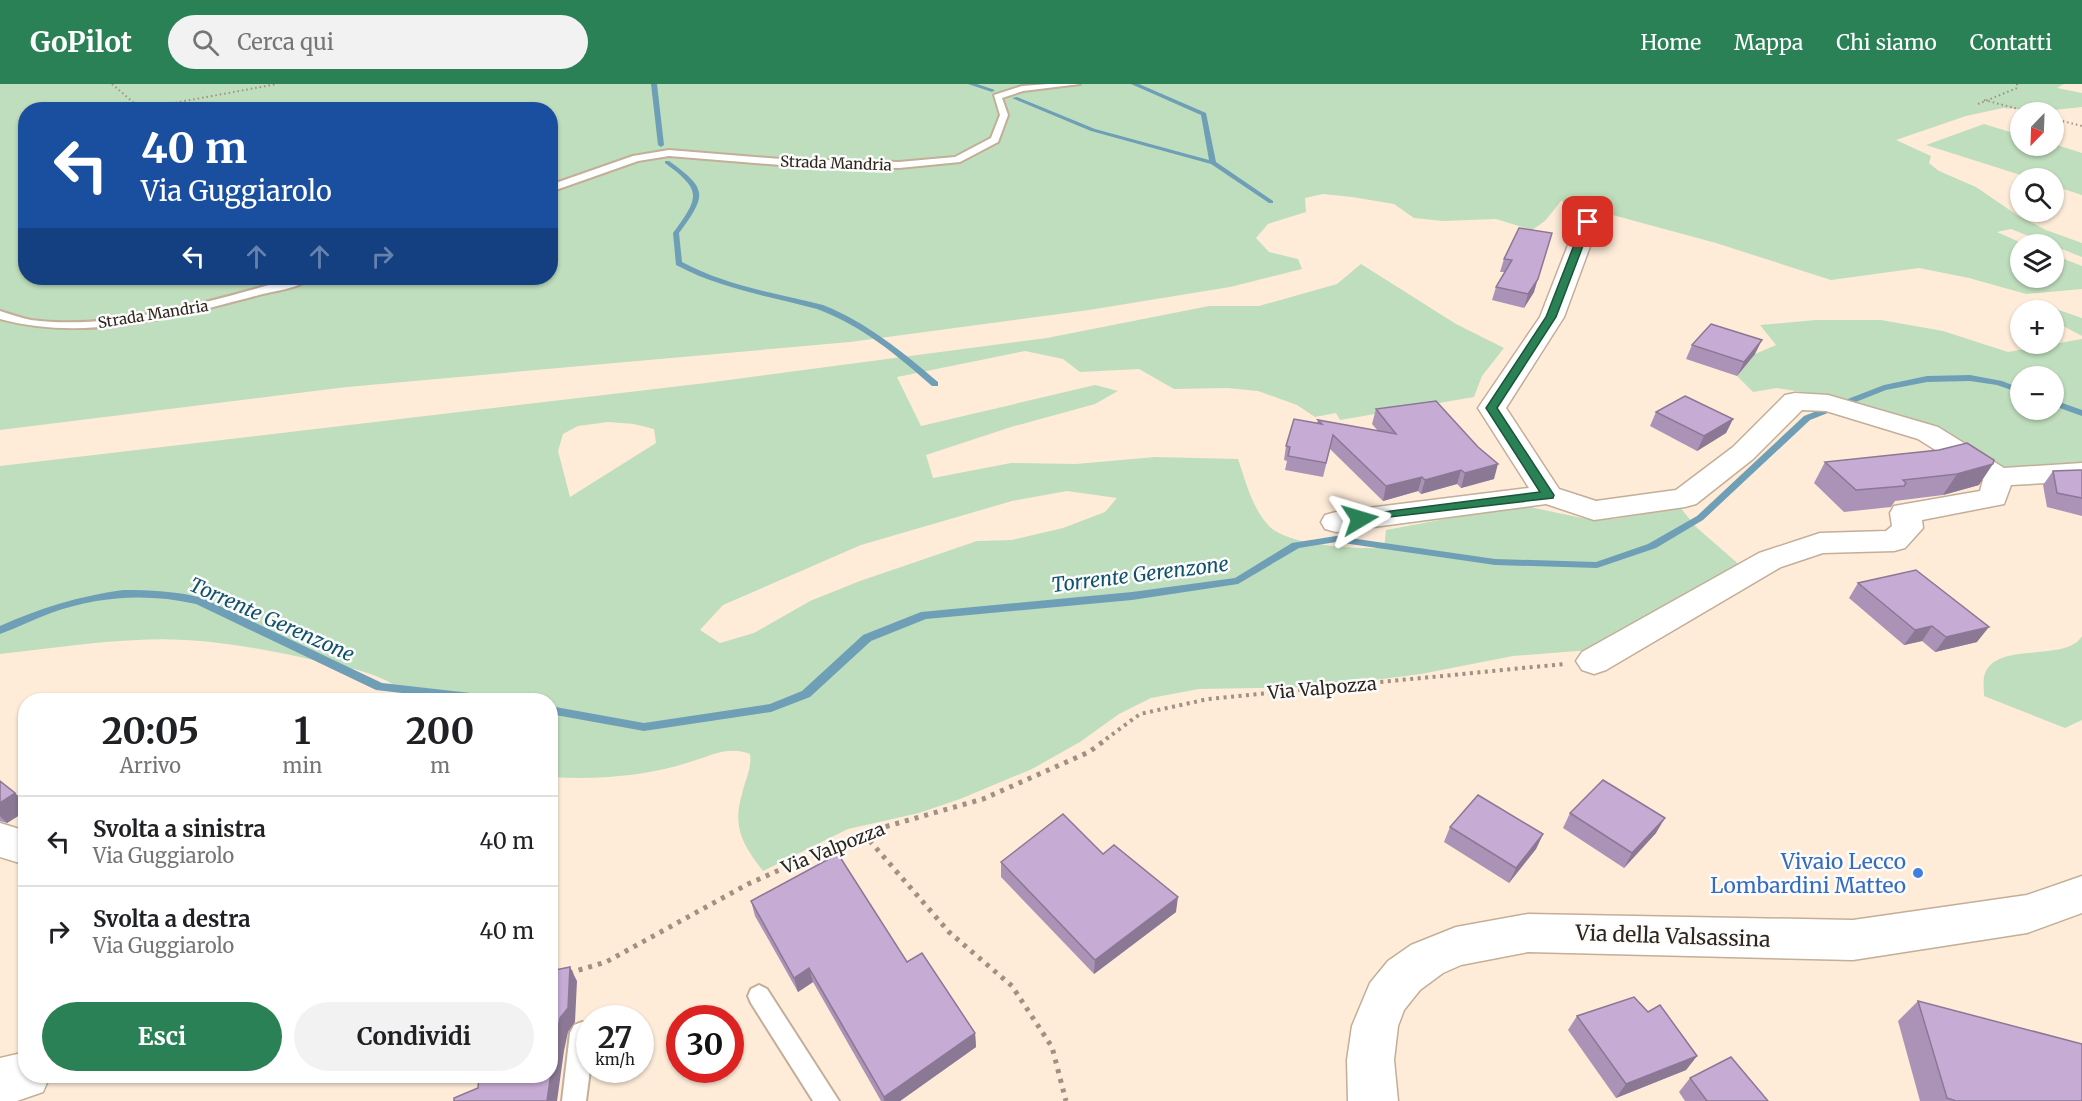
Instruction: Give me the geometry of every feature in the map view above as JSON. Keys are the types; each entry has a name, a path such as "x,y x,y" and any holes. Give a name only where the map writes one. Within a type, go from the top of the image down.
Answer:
{"street":[{"path":"1548,495 1492,408 1551,317 1588,222"},
{"path":"1336,522 1548,495 1594,511 1685,498 1743,453 1795,401 1828,403 1928,433 1998,477 2082,472"},
{"path":"1594,662 1770,560 1820,543 1894,541 1908,528 1905,513 1993,498 1998,477"},
{"path":"0,840 18,846"},
{"name":"Via della Valsassina","path":"1373,1101 1371,1055 1377,1014 1409,970 1428,956 1462,943 1484,937 1528,933 1853,940 2027,914 2082,894"},
{"path":"0,1082 18,1077"}],"lane":[{"name":"Strada Mandria","path":"558,186 636,158 669,153 781,162 899,165 957,160 995,140 1004,115 997,97 1022,89 1076,84"},
{"name":"Strada Mandria","path":"0,315 18,324 88,325 215,304 281,285"},
{"path":"759,996 827,1101"},
{"path":"574,1101 576,1083"}],"path":[{"path":"112,84 133,102"},
{"path":"180,102 277,84"},
{"path":"1978,104 2017,88 2017,84"},
{"path":"1984,100 2010,107"},
{"path":"2064,122 2082,126"},
{"name":"Via Valpozza","path":"561,975 606,962 748,884 863,833 983,799 1089,752 1140,714 1208,699 1594,662"},
{"path":"863,833 949,932 1012,986 1052,1047 1066,1101"}],"green space":[{"path":"0,84 2064,84 2057,88 2082,93 2082,107 2064,109 2064,102 2010,102 2010,109 1966,116 1896,140 1931,156 1929,163 1939,171 1976,187 2010,210 2010,222 2031,222 2057,234 2024,234 2011,229 1997,232 2010,238 2010,288 2064,288 2064,259 2082,266 2082,289 2026,294 1969,278 1919,268 1831,280 1716,243 1561,201 1545,221 1532,230 1496,219 1443,221 1414,218 1394,204 1323,194 1305,198 1306,212 1268,224 1256,238 1269,252 1298,259 1302,269 1230,287 1089,310 850,342 347,387 0,430"},
{"path":"1984,124 2010,132 2010,156 2064,156 2064,147 2082,153 2082,195 2064,189 2064,168 2010,168 2010,172 1926,145"},
{"path":"2064,236 2082,243 2082,257 2064,250"},
{"path":"1361,264 1456,324 1504,348 1482,376 1474,397 1340,420 1336,413 1315,417 1297,405 1258,391 1227,388 1174,389 1139,369 1080,372 1063,359 1025,351 897,377 921,426 1095,385 1118,391 1095,404 1011,427 926,455 933,478 1011,463 1076,464 1155,457 1238,459 1254,503 1263,519 1278,533 1307,542 1357,548 1384,548 1386,530 1520,505 1587,519 1614,519 1679,506 1696,527 1742,567 1602,649 1513,656 1421,674 1319,687 1199,689 1151,698 1119,714 1080,742 1032,769 960,799 919,813 848,829 763,871 741,836 738,817 749,770 750,754 736,751 723,752 661,770 625,776 558,777 558,693 405,693 369,673 273,652 206,641 160,639 120,641 0,654 0,466 706,383 1047,338 1209,306 1259,306 1337,284","holes":["608,422 634,424 654,429 656,443 570,497 558,451 563,434 578,426","1067,491 1117,498 1105,512 1063,528 1012,540 977,541 860,581 810,601 754,633 720,643 700,630 723,605 861,545 1012,501"]},
{"path":"2064,312 2082,318 2082,336 2064,326"},
{"path":"1816,320 1881,320 1943,331 2010,352 2010,354 2064,354 2064,342 2082,339 2082,473 2026,472 1998,467 1822,395 1777,388 1753,392 1737,376 1755,354 1776,345 1760,325"},
{"path":"2082,636 2082,720 2065,728 1984,696 1984,677 1990,665 2000,658 2061,649 2074,644"}],"building":[{"path":"1519,228 1552,233 1538,279 1528,294 1496,287 1512,260 1504,259"},
{"path":"1711,324 1762,340 1744,362 1692,345"},
{"path":"1685,396 1733,419 1704,436 1656,412"},
{"path":"1436,401 1478,447 1498,464 1465,473 1461,470 1425,480 1422,477 1386,486 1333,435 1326,463 1288,456 1290,447 1286,446 1294,419 1322,424 1318,420 1396,434 1376,409"},
{"path":"1967,443 1994,460 1993,464 1957,474 1903,480 1906,483 1904,486 1856,490 1825,462 1939,450"},
{"path":"2082,470 2082,498 2057,493 2053,471"},
{"path":"1916,570 1989,627 1946,637 1932,626 1915,630 1858,583"},
{"path":"1603,780 1665,818 1632,853 1570,813"},
{"path":"0,781 15,793 0,803"},
{"path":"1478,795 1543,834 1516,868 1450,827"},
{"path":"1063,814 1103,854 1114,845 1178,897 1095,960 1001,862"},
{"path":"838,854 907,962 922,953 975,1033 884,1097 809,968 794,978 751,901"},
{"path":"570,967 568,1008 560,1018 558,1028 558,969"},
{"path":"1634,997 1648,1012 1660,1005 1697,1056 1626,1084 1577,1016"},
{"path":"1918,1001 2082,1044 2082,1101 1956,1101 1947,1098"},
{"path":"1731,1057 1768,1101 1707,1101 1690,1078"},
{"path":"478,1083 550,1083 547,1101 454,1101 454,1098 478,1088"}],"waterway":[{"path":"654,84 661,145"},
{"path":"971,84 992,90"},
{"path":"1134,84 1204,114 1213,163"},
{"path":"1015,98 1093,130 1213,163"},
{"path":"667,162 689,180 697,194 692,210 676,233 679,263 730,286 834,312 880,340 935,384"},
{"path":"1213,163 1271,202"},
{"name":"Torrente Gerenzone","path":"558,711 644,727 771,708 806,694 867,638 925,615 1132,596 1238,581 1296,545 1336,539 1495,562 1597,565 1652,546 1700,518 1807,418 1884,388 1927,379 1970,378 2010,387"},
{"name":"Torrente Gerenzone","path":"2064,407 2082,413"},
{"name":"Torrente Gerenzone","path":"0,630 47,610 97,597 148,593 174,596 199,601 380,687 434,693"}],"place":[{"name":"Vivaio Lecco Lombardini Matteo","path":"1918,873"}],"route":[{"path":"1360,519 1548,495 1492,408 1551,317 1588,222"}]}
